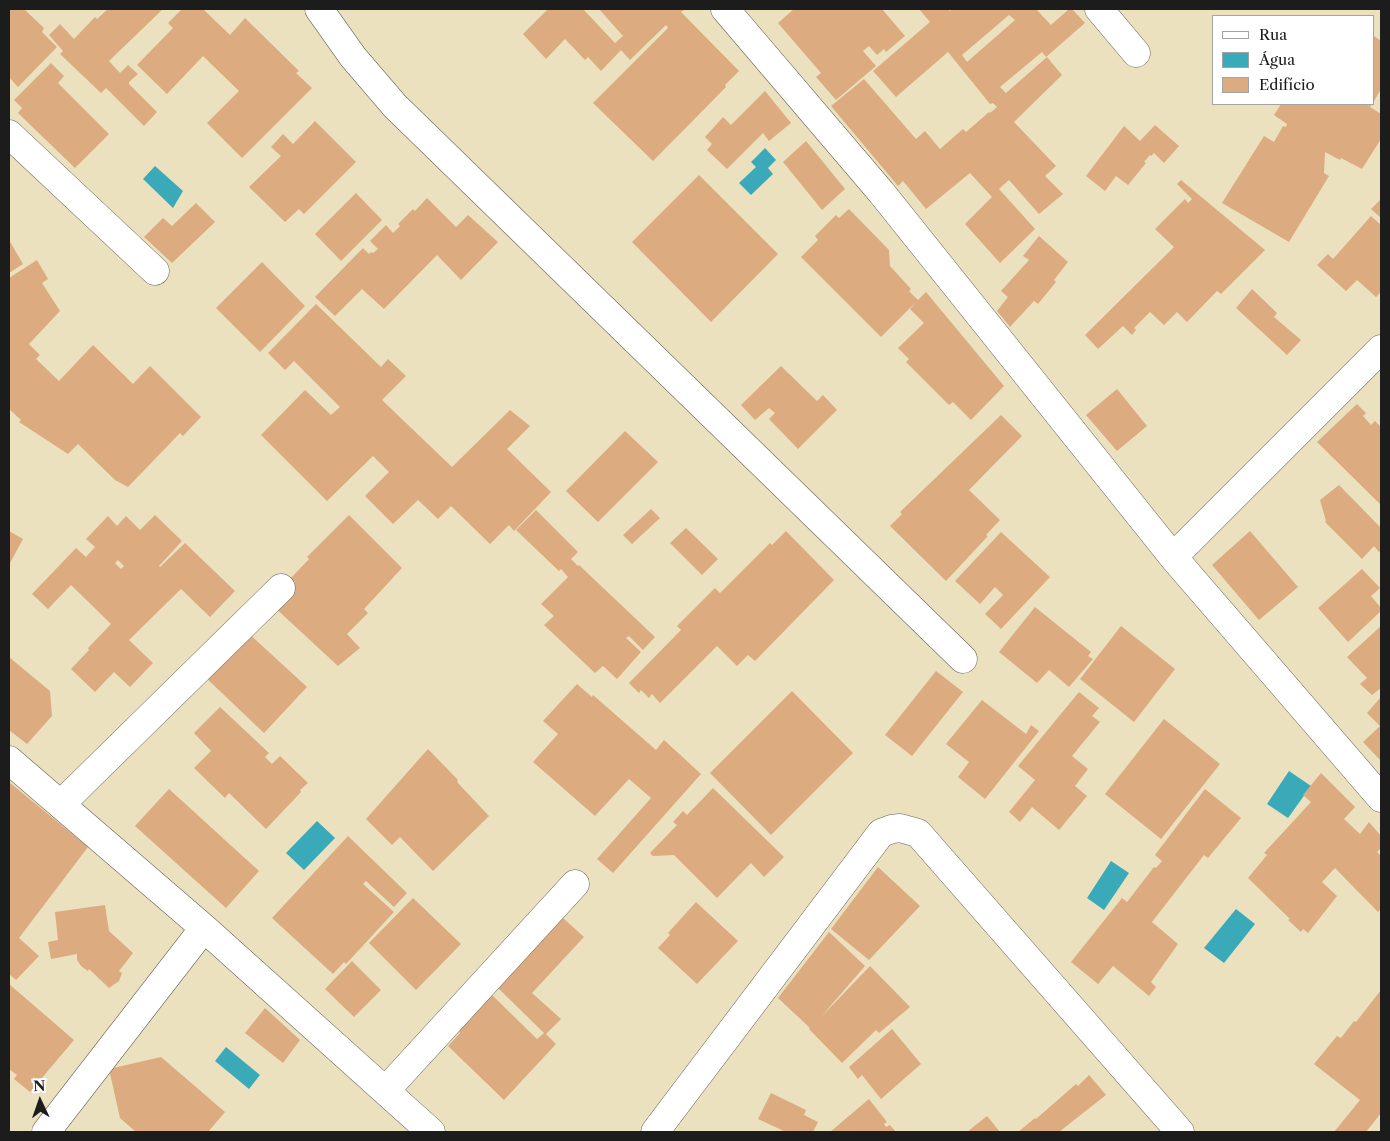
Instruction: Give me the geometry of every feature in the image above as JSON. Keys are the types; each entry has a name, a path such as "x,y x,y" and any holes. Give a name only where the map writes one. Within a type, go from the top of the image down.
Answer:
{"street":[{"path":"319,9 353,57 395,106 962,659"},
{"path":"726,9 880,192 1173,557 1381,798"},
{"path":"1099,9 1136,53"},
{"path":"9,134 155,270"},
{"path":"1173,557 1381,349"},
{"path":"61,804 281,588"},
{"path":"9,760 204,928 431,1132"},
{"path":"655,1132 881,833 900,828 918,833 1180,1132"},
{"path":"386,1090 575,884"},
{"path":"46,1132 204,928"}],"water":[{"path":"765,148 776,160 768,168 773,174 751,195 739,183 756,167 751,162"},
{"path":"155,166 183,191 173,208 143,179"},
{"path":"1289,771 1311,786 1288,818 1267,804"},
{"path":"317,821 335,838 304,870 286,853"},
{"path":"1111,861 1129,873 1104,910 1087,898"},
{"path":"1236,909 1255,924 1224,963 1204,948"},
{"path":"226,1047 260,1075 249,1089 215,1061"}],"building":[{"path":"9,9 24,9 44,28 42,32 57,47 18,87 9,77"},
{"path":"108,9 163,9 109,61 120,73 128,65 138,74 129,84 157,112 144,126 106,88 101,93 60,54 63,51 49,35 60,24 74,39 95,17 97,19"},
{"path":"182,9 203,9 230,35 245,18 299,71 296,73 312,88 242,158 207,123 239,91 203,56 167,94 137,65 173,28 168,23"},
{"path":"548,9 583,9 615,43 623,36 599,9 685,9 681,12 739,71 725,85 726,87 653,161 593,103 668,28 666,25 630,60 621,50 601,71 588,57 585,60 565,39 546,59 523,34"},
{"path":"794,9 882,9 905,36 886,52 884,49 877,55 869,46 863,51 876,66 836,100 816,77 821,73 778,23"},
{"path":"919,9 948,9 950,11 953,9 1036,9 1051,25 1069,9 1072,9 1085,23 1046,57 1042,52 1000,87 1006,93 1047,57 1062,75 1014,122 1056,166 1045,176 1063,194 1039,214 1009,180 999,189 1035,229 1000,263 965,224 992,197 970,173 926,209 903,181 898,186 831,106 864,79 916,139 925,131 940,149 963,129 966,132 990,113 997,107 993,103 990,104 948,52 896,97 873,71 930,22","holes":["1009,15 1015,20 967,62 962,55"]},
{"path":"1375,37 1381,41 1381,89 1375,99"},
{"path":"51,63 64,76 58,83 109,134 75,168 18,113 22,108 14,100"},
{"path":"765,91 791,123 769,141 763,133 727,169 707,150 712,144 705,137 723,117 731,125"},
{"path":"1280,105 1371,105 1370,107 1381,114 1381,139 1362,169 1325,152 1324,173 1329,176 1289,242 1222,203 1264,136 1274,142 1283,126 1286,127 1287,124 1274,115"},
{"path":"315,121 356,162 304,214 299,209 285,222 249,187 281,156 271,147 283,134 293,144"},
{"path":"1155,125 1179,146 1164,163 1154,153 1144,162 1146,163 1128,185 1116,176 1105,191 1086,176 1124,126 1140,141"},
{"path":"806,141 845,189 822,210 783,162"},
{"path":"699,175 778,254 711,322 632,242"},
{"path":"1181,180 1265,250 1221,294 1217,291 1187,322 1177,312 1164,325 1150,312 1134,328 1136,330 1132,335 1123,326 1098,349 1085,335 1174,247 1155,229 1185,199 1188,203 1192,199 1177,184"},
{"path":"356,193 382,220 341,261 315,234"},
{"path":"427,198 456,227 468,215 498,242 461,280 437,255 384,309 362,289 335,316 315,297 363,248 369,254 378,249 370,241 386,225 393,233 400,226 398,224 413,209 415,211"},
{"path":"1381,199 1381,218 1371,209"},
{"path":"196,203 215,222 172,263 144,237 163,218 172,226"},
{"path":"849,209 889,250 890,266 911,289 909,291 918,300 926,292 1004,386 971,420 953,402 949,405 906,362 909,359 898,348 924,323 910,309 916,302 881,337 801,257 818,240 815,236 836,215 839,218"},
{"path":"1371,216 1381,225 1381,292 1376,297 1357,280 1346,291 1317,265 1328,254 1333,259"},
{"path":"1039,236 1068,262 1054,280 1056,282 1038,304 1034,301 1010,327 997,311 1008,297 1001,291 1029,260 1023,256"},
{"path":"9,240 23,264 9,273"},
{"path":"37,260 48,279 42,283 60,311 29,344 40,355 36,359 59,381 93,345 133,384 150,366 201,417 183,436 180,433 128,487 115,480 78,444 68,454 19,422 21,420 9,409 9,278"},
{"path":"262,262 305,306 260,352 216,308"},
{"path":"1252,289 1277,313 1274,317 1301,340 1287,355 1236,308"},
{"path":"316,304 381,367 388,359 406,376 382,400 452,467 510,410 530,426 507,449 551,492 514,531 509,525 490,544 451,506 438,519 418,500 393,524 365,496 389,472 373,456 327,501 261,435 305,390 331,415 340,407 294,361 285,370 268,353"},
{"path":"781,366 817,401 823,395 837,410 798,449 769,419 775,413 769,408 755,420 741,405"},
{"path":"1117,389 1147,426 1117,451 1086,415"},
{"path":"1357,404 1366,413 1363,416 1371,425 1375,421 1381,427 1381,505 1317,442"},
{"path":"1001,415 1022,436 969,490 1000,520 986,535 988,536 946,581 890,526 902,514 900,512"},
{"path":"625,431 658,462 598,522 566,491"},
{"path":"1339,485 1381,528 1381,550 1379,552 1374,546 1362,559 1325,522 1320,500"},
{"path":"651,509 660,518 632,544 623,535"},
{"path":"536,510 578,552 571,559 655,637 643,650 629,636 626,638 641,652 617,679 603,666 595,673 544,625 554,616 541,604 568,577 561,569 559,571 516,530"},
{"path":"155,515 182,541 160,567 185,543 235,591 210,617 181,589 129,640 153,663 130,687 114,672 95,692 71,669 111,624 71,585 48,609 32,594 76,548 86,557 95,547 86,539 108,516 117,526 126,516 140,530","holes":["118,560 124,566 121,569 115,563"]},
{"path":"349,515 402,568 364,609 368,613 347,634 360,648 338,666 272,605 295,582 291,578 309,559 307,557"},
{"path":"686,528 718,559 702,575 670,543"},
{"path":"9,531 23,539 9,565"},
{"path":"786,531 834,580 755,661 748,655 737,666 717,646 660,703 652,694 649,698 641,690 639,693 629,683 681,630 677,626 715,588 720,593 770,543 772,545"},
{"path":"1250,531 1298,587 1259,620 1212,565"},
{"path":"1001,532 1050,577 1001,629 985,614 1003,595 995,587 980,604 955,581"},
{"path":"1362,569 1380,588 1371,596 1381,608 1381,611 1348,642 1318,608"},
{"path":"1035,607 1091,652 1088,656 1093,659 1069,687 1049,670 1037,683 999,652"},
{"path":"1121,626 1175,669 1134,722 1080,679"},
{"path":"1381,626 1381,688 1372,695 1360,684 1367,678 1347,657"},
{"path":"246,631 307,687 264,733 203,675"},
{"path":"9,657 50,691 52,716 27,744 9,730"},
{"path":"936,671 963,692 912,756 885,735"},
{"path":"577,684 592,697 593,695 656,750 664,740 701,774 613,873 597,859 651,798 629,779 595,816 533,762 558,734 543,721"},
{"path":"792,691 853,753 771,835 710,773"},
{"path":"1079,692 1099,708 1092,716 1100,722 1072,756 1088,769 1075,786 1087,796 1059,830 1032,807 1020,822 1009,812 1035,780 1018,766"},
{"path":"1381,697 1381,761 1363,742 1380,726 1367,713"},
{"path":"982,700 1026,734 1031,725 1039,731 985,799 958,777 969,762 946,744"},
{"path":"220,707 269,753 265,757 272,764 280,756 308,783 266,829 229,793 225,798 194,768 211,751 194,733"},
{"path":"1164,719 1220,764 1161,839 1105,794"},
{"path":"428,749 489,816 433,871 400,837 392,845 366,819"},
{"path":"1321,773 1355,807 1344,819 1360,834 1369,822 1381,836 1381,848 1377,852 1381,856 1381,909 1378,912 1335,868 1322,882 1337,896 1308,933 1303,929 1301,932 1248,878 1267,855 1264,853 1311,802 1303,795"},
{"path":"9,782 88,847 19,938 39,956 16,980 9,974"},
{"path":"713,788 784,857 764,877 751,863 717,898 674,855 653,856 650,853 677,825 673,822 683,811 687,815"},
{"path":"169,789 259,871 226,908 135,826"},
{"path":"1205,789 1241,818 1208,858 1204,855 1152,922 1178,944 1151,982 1156,987 1149,996 1113,966 1098,984 1071,962 1122,898 1127,902 1154,867 1156,868 1162,861 1155,855"},
{"path":"348,836 407,893 394,907 366,881 363,884 394,912 346,964 344,962 333,974 272,918"},
{"path":"878,867 920,906 869,960 831,929"},
{"path":"413,898 461,944 416,990 369,943"},
{"path":"696,902 738,941 697,984 658,948 670,935 668,933"},
{"path":"105,905 109,931 133,953 119,971 122,973 119,981 109,988 89,969 88,971 81,966 77,960 77,954 51,959 48,942 58,940 55,912"},
{"path":"563,918 584,937 532,993 561,1019 546,1034 556,1044 504,1100 448,1046 460,1033 458,1031 492,995 537,1039 544,1033 498,988"},
{"path":"829,932 865,966 820,1018 870,966 910,1007 879,1033 876,1030 842,1063 810,1028 778,998"},
{"path":"352,961 381,990 354,1017 325,989"},
{"path":"9,984 74,1040 30,1092 14,1079 17,1075 9,1069"},
{"path":"1381,990 1381,1113 1366,1132 1334,1132 1360,1100 1314,1064 1337,1036 1341,1038 1354,1021 1356,1022"},
{"path":"265,1008 300,1040 283,1063 245,1033"},
{"path":"892,1029 921,1064 881,1099 862,1075 858,1079 849,1067"},
{"path":"161,1057 225,1112 208,1132 136,1132 120,1118 109,1069"},
{"path":"1089,1075 1106,1095 1059,1132 1018,1132 1076,1084 1078,1086"},
{"path":"771,1093 806,1110 804,1115 818,1122 813,1132 786,1132 758,1119"},
{"path":"869,1099 887,1122 884,1124 886,1127 890,1125 896,1132 830,1132"},
{"path":"987,1116 1000,1132 967,1132"}]}
